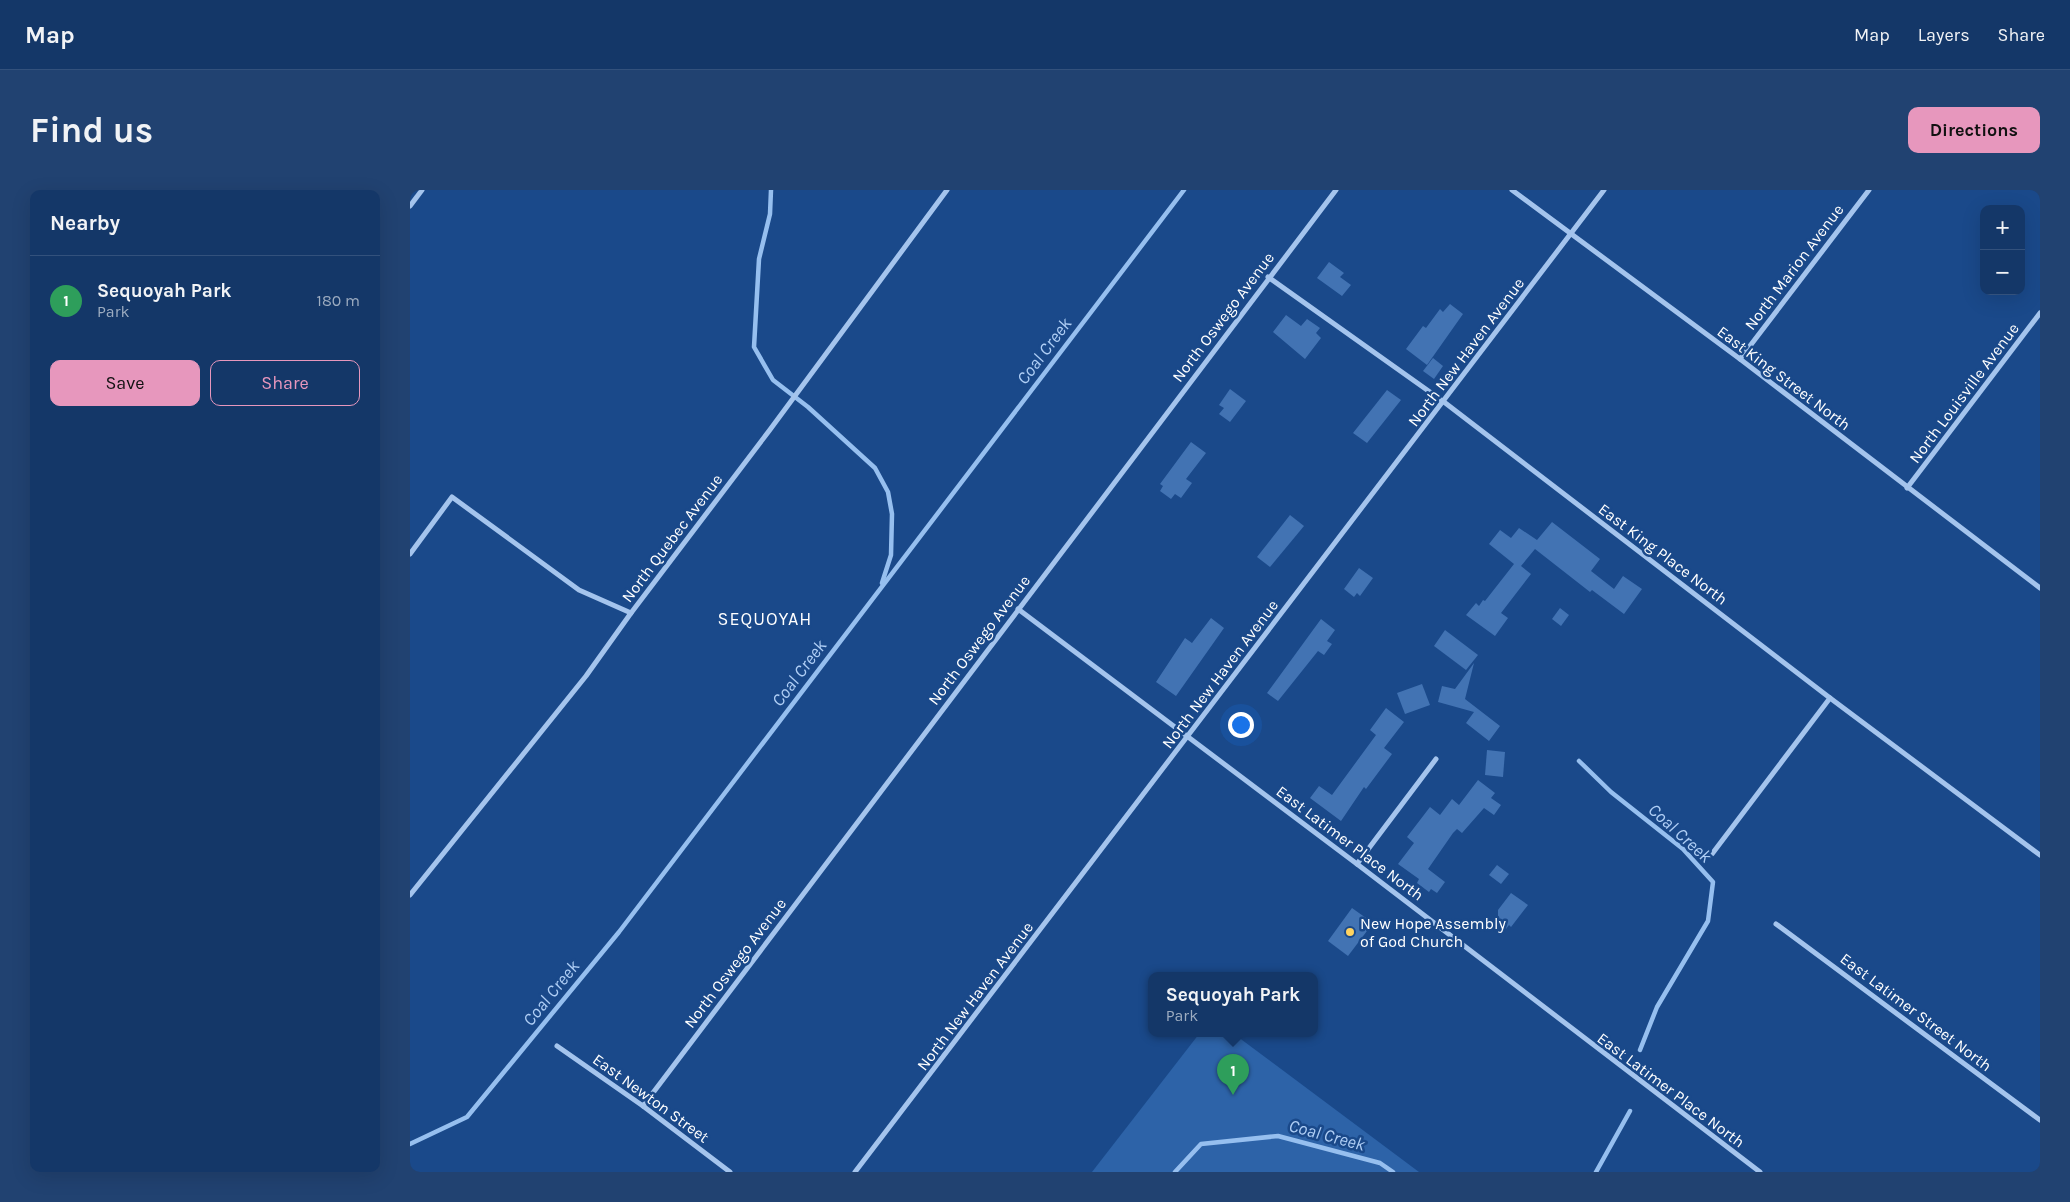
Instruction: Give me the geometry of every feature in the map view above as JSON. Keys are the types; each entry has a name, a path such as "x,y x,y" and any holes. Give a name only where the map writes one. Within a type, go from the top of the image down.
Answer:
{"street":[{"path":"410,204 422,190"},
{"name":"North Quebec Avenue","path":"410,895 586,676 947,190"},
{"name":"North Oswego Avenue","path":"643,1106 1268,277 1336,190"},
{"name":"East King Street North","path":"1512,190 1740,359 2040,588"},
{"name":"North New Haven Avenue","path":"855,1172 1604,190"},
{"name":"North Marion Avenue","path":"1740,359 1869,190"},
{"name":"East King Place North","path":"1268,277 1444,402 1830,698 2040,855"},
{"name":"North Louisville Avenue","path":"1907,488 2040,314"},
{"path":"410,554 452,497 579,590 631,613"},
{"name":"East Latimer Place North","path":"1018,609 1357,864 1760,1172"},
{"path":"1712,854 1830,698"},
{"path":"1357,864 1436,759"},
{"name":"East Latimer Street North","path":"1776,924 2040,1120"},
{"name":"East Newton Street","path":"557,1046 643,1106 730,1172"}],"shaded area":[{"path":"1197,1037 1238,1037 1419,1172 1092,1172"}],"building":[{"path":"1329,262 1344,273 1340,277 1351,285 1342,296 1317,278"},
{"path":"1450,304 1463,314 1427,365 1406,349 1423,326 1426,328 1440,309 1443,312"},
{"path":"1286,315 1301,326 1307,319 1320,328 1316,333 1321,338 1305,359 1273,332"},
{"path":"1433,358 1443,366 1434,379 1423,371"},
{"path":"1230,389 1246,401 1230,422 1219,414 1224,408 1219,405"},
{"path":"1387,390 1401,400 1367,443 1353,433"},
{"path":"1191,442 1206,453 1186,479 1192,483 1181,498 1175,494 1171,499 1160,491 1163,486 1160,484"},
{"path":"1290,515 1304,526 1270,567 1257,557"},
{"path":"1552,522 1600,559 1591,571 1614,589 1623,576 1642,589 1624,614 1592,590 1590,592 1535,549 1521,566 1531,574 1501,613 1508,618 1495,636 1466,615 1476,603 1479,606 1483,600 1485,601 1514,564 1489,544 1500,530 1511,538 1519,528 1537,540"},
{"path":"1359,568 1373,578 1360,596 1357,593 1354,597 1344,589"},
{"path":"1560,608 1569,615 1561,626 1552,619"},
{"path":"1211,618 1224,628 1176,696 1156,682 1185,638 1192,643"},
{"path":"1321,619 1335,630 1327,641 1332,644 1324,655 1318,651 1278,701 1267,693"},
{"path":"1445,630 1478,655 1466,670 1434,646"},
{"path":"1474,663 1465,699 1500,726 1489,741 1466,723 1474,712 1438,702 1442,686 1455,689"},
{"path":"1422,684 1430,705 1405,714 1397,693"},
{"path":"1386,708 1404,722 1384,748 1392,754 1366,789 1364,787 1341,821 1310,798 1319,786 1332,795 1376,735 1370,730"},
{"path":"1487,750 1505,752 1503,777 1485,775"},
{"path":"1478,780 1495,793 1491,798 1501,805 1494,815 1484,808 1462,833 1457,829 1453,833 1428,869 1445,882 1437,893 1431,889 1429,892 1417,883 1419,879 1398,864 1414,843 1407,837 1430,807 1440,815 1452,799 1459,805"},
{"path":"1497,865 1509,874 1501,884 1489,875"},
{"path":"1511,893 1528,905 1511,927 1509,925 1506,929 1495,920 1498,916 1498,910"},
{"name":"New Hope Assembly of God Church","path":"1352,908 1373,923 1348,956 1328,941"}],"waterway":[{"path":"771,190 770,214 759,259 754,347 773,380 808,407 875,468 888,492 892,514 891,555 882,583"},
{"name":"Coal Creek","path":"410,1144 467,1117 619,932 1184,190"},
{"name":"Coal Creek","path":"1579,761 1611,792 1683,849 1713,882 1708,921 1657,1007 1640,1050"},
{"name":"Coal Creek","path":"1596,1172 1630,1111"},
{"name":"Coal Creek","path":"1175,1172 1201,1144 1278,1136 1380,1163 1393,1172"}],"place":[{"name":"New Hope Assembly of God Church","path":"1350,932"},
{"name":"Sequoyah Park","path":"1233,1095"}],"district":[{"name":"SEQUOYAH","path":"765,619"}]}
